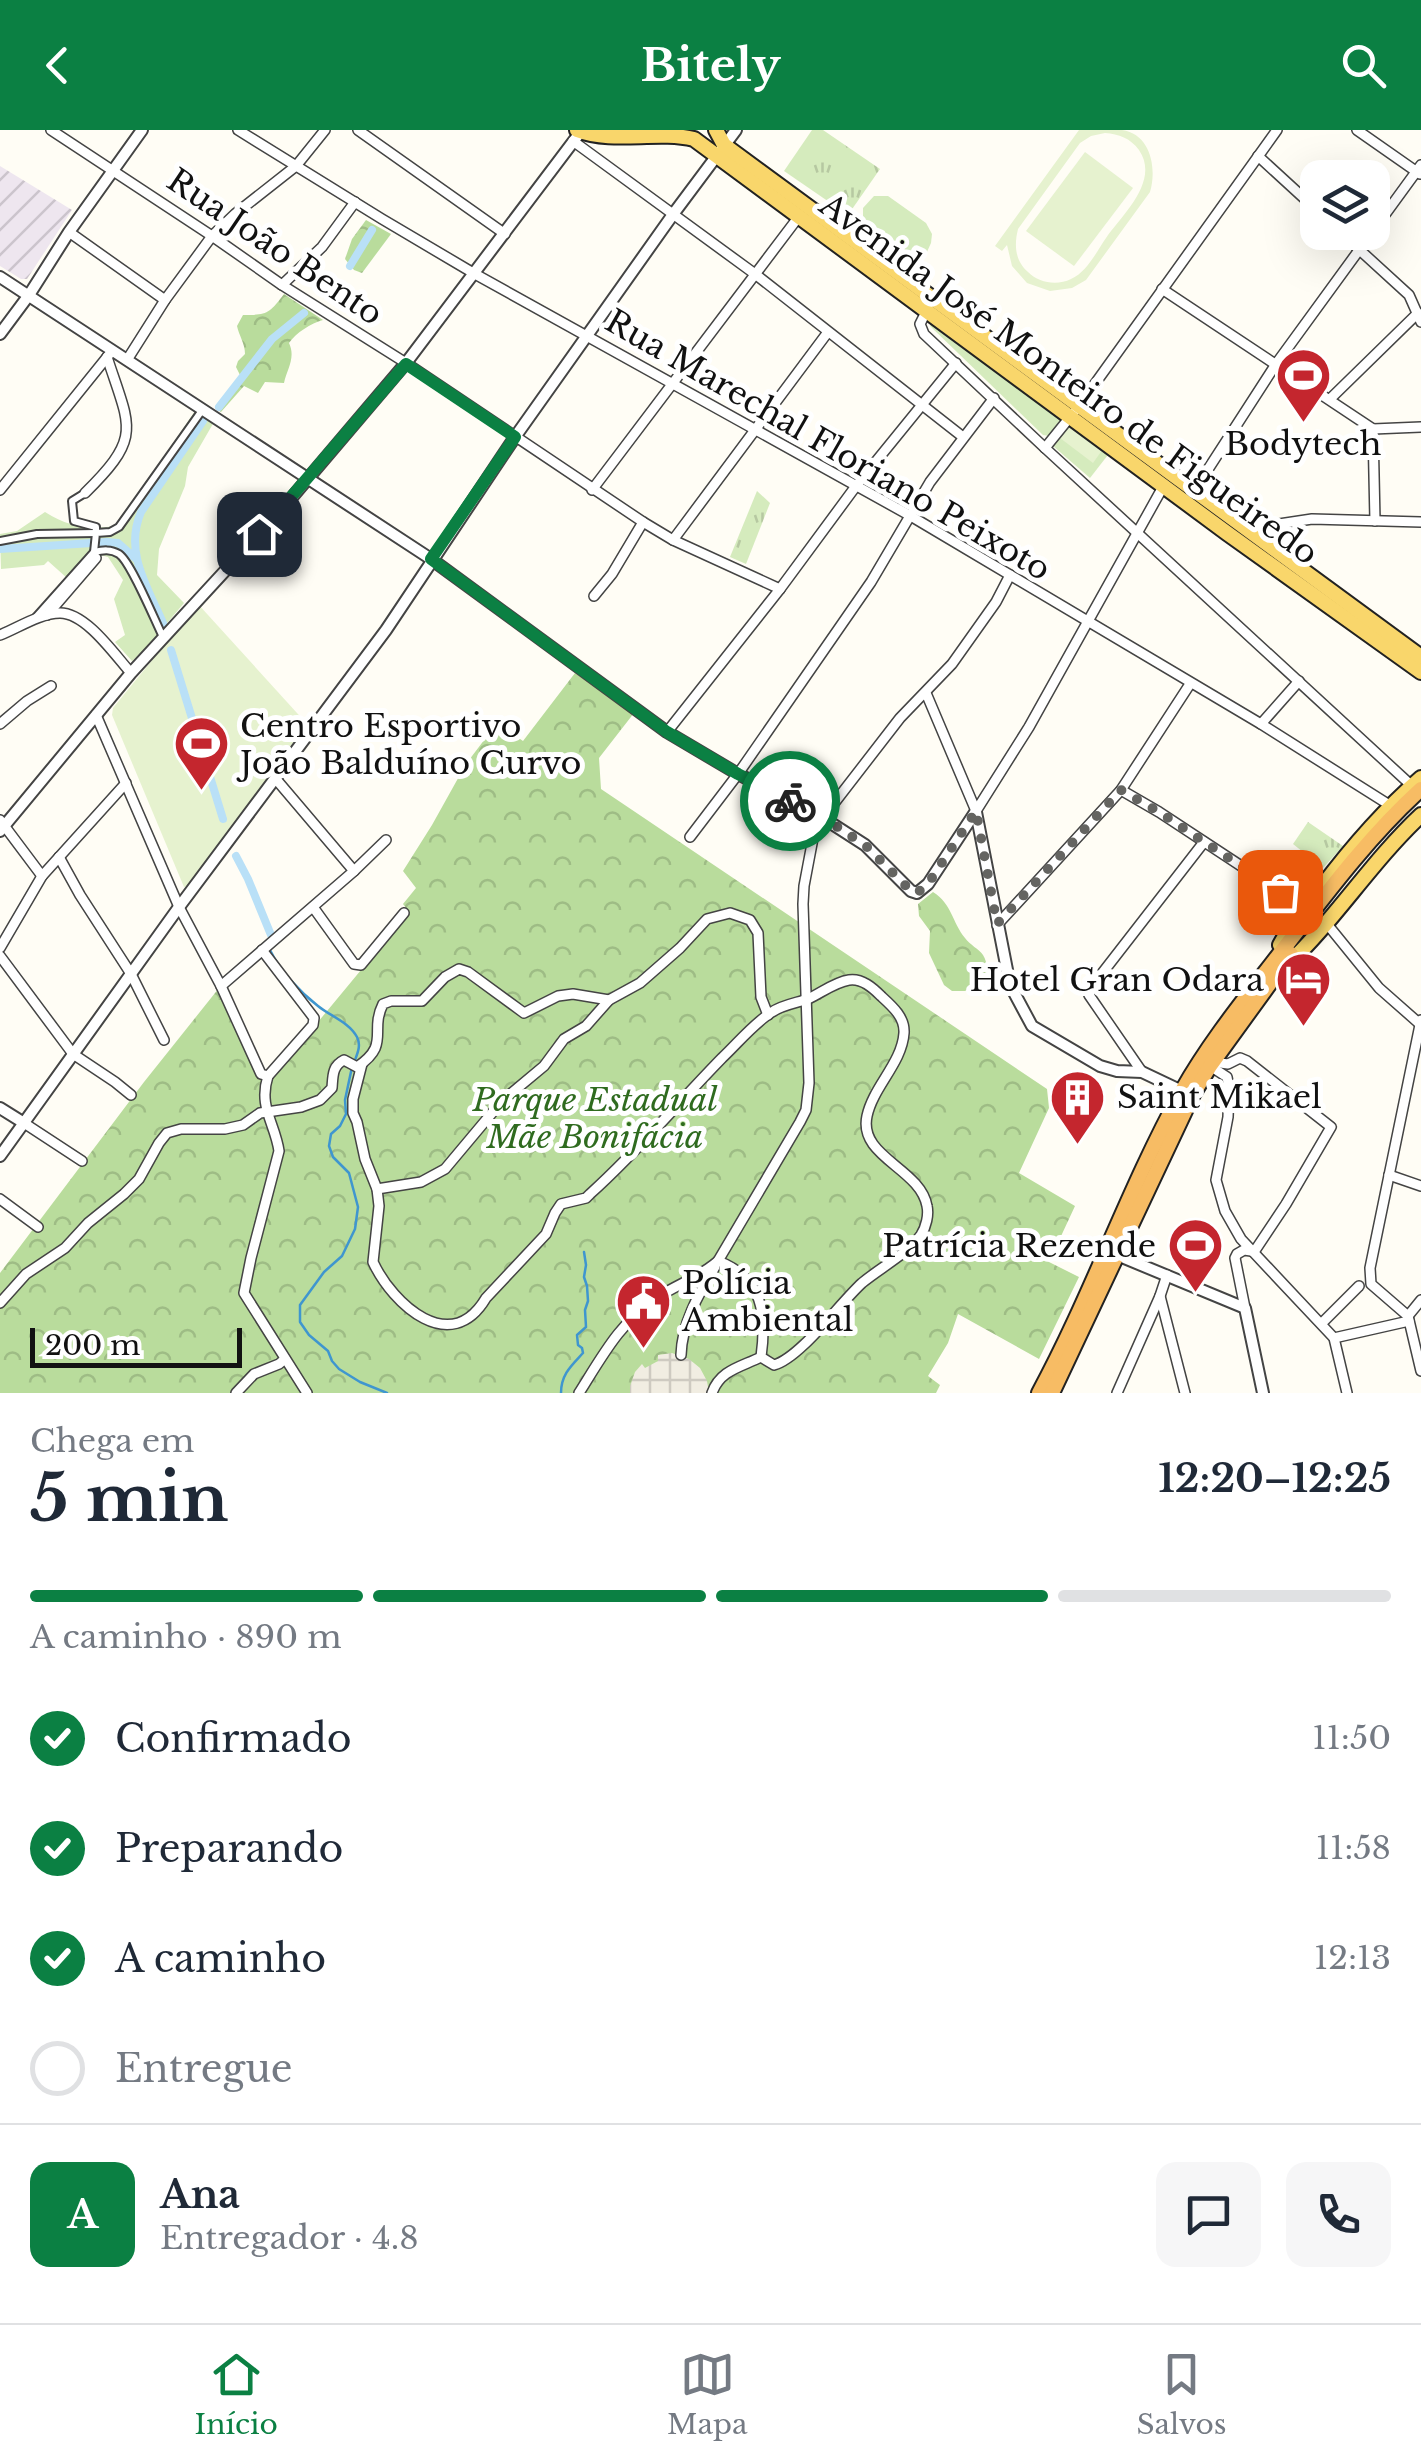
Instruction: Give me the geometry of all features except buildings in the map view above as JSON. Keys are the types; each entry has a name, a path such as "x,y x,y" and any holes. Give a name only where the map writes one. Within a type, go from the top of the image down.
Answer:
{"highway":[{"path":"1052,1393 1192,1096 1217,1064 1270,974 1418,784"},
{"path":"1039,1393 1182,1091 1207,1049 1324,908 1421,802"}],"main road":[{"path":"716,130 721,150"},
{"path":"578,133 689,132"},
{"name":"Avenida José Monteiro de Figueiredo","path":"689,132 721,150 1075,410 1227,532 1421,672"},
{"name":"Avenida José Monteiro de Figueiredo","path":"721,150 800,215 928,310 1075,410"},
{"path":"1075,410 1421,657"},
{"path":"1270,974 1283,938 1305,908 1349,852 1391,806 1418,784"},
{"path":"1270,974 1327,924 1370,868 1421,815"}],"street":[{"name":"Rua João Bento","path":"51,130 592,490 674,540 780,589"},
{"path":"0,334 142,130"},
{"name":"Rua Marechal Floriano Peixoto","path":"238,130 475,274 908,515 1261,724 1391,806"},
{"path":"127,360 212,236 296,166 326,130"},
{"path":"358,130 505,234"},
{"path":"0,1156 386,630 515,437 736,130"},
{"path":"1045,448 1277,130"},
{"path":"1193,492 1276,364 1420,170 1357,130"},
{"path":"42,876 2,826 131,673 406,364 578,133 674,213 962,437"},
{"path":"1258,156 1300,194"},
{"path":"282,285 322,246 355,202"},
{"path":"592,490 800,215"},
{"path":"69,232 165,300"},
{"path":"1330,399 1420,318 1409,296 1360,251"},
{"path":"0,277 110,354 127,360 431,559 667,732 824,818 866,846 917,893 928,884 1028,728 1164,484"},
{"path":"1162,289 1373,428 1421,428"},
{"path":"928,310 921,321 922,330 956,364 1299,682 1418,784"},
{"path":"674,540 828,332"},
{"path":"0,490 110,354"},
{"path":"46,615 96,545 96,528 74,522 72,501 105,473 122,450 127,434 128,422 110,354"},
{"path":"667,732 856,486 956,364"},
{"path":"690,837 871,582 908,515 962,437 994,398"},
{"path":"32,621 96,545 119,526 203,409"},
{"path":"1373,428 1376,521"},
{"path":"1227,532 1312,519 1421,522"},
{"path":"594,596 643,522"},
{"path":"0,541 37,534 113,551 125,560 163,638"},
{"path":"681,1355 682,1334 699,1294 806,1110 808,998 803,920 804,886 814,833 900,718 960,654 1010,575"},
{"path":"0,635 62,612 92,630 131,673"},
{"path":"1261,724 1299,682"},
{"path":"997,924 1121,790 1190,684"},
{"path":"0,724 51,686"},
{"path":"926,693 976,811 1010,985 1032,1026 1100,1066 1142,1072 1182,1091"},
{"path":"96,715 180,907 261,1074 268,1076"},
{"path":"276,778 354,871"},
{"path":"126,783 42,876 0,952 73,1054 132,1096"},
{"path":"1121,790 1305,908"},
{"path":"221,986 386,840"},
{"path":"1142,1072 1090,995 1204,842"},
{"path":"59,857 131,974 164,1040"},
{"path":"313,907 358,966 404,913"},
{"path":"378,1189 421,1182 445,1170 502,1101 544,1066 564,1039 586,1026 609,1000 640,982 707,919 730,913 750,920 758,934 761,997 768,1016"},
{"path":"1327,924 1380,988 1421,1023 1370,1268 1371,1284 1408,1318 1421,1371"},
{"path":"262,950 314,1018 313,1025 268,1076 264,1087 265,1112 279,1151 244,1293 307,1393"},
{"path":"356,1065 375,1052 378,1016 384,1004 422,1001 454,970 468,972 524,1014 573,994 609,1000"},
{"path":"356,1065 352,1113 378,1189 373,1262 382,1278 420,1317 448,1325 465,1321 482,1306 546,1234 561,1204 586,1198 773,1011 850,979 860,980 880,995 903,1022 904,1039 868,1110 866,1130 879,1152 903,1170 922,1193 928,1218 920,1236 860,1285 782,1362 770,1363 761,1356"},
{"path":"1217,1064 1240,1058 1247,1061 1331,1127 1254,1252"},
{"path":"0,1302 26,1274 65,1248 88,1222 124,1194 168,1133 225,1129 243,1125 260,1113 320,1100 332,1088 333,1070 340,1062 356,1065"},
{"path":"1217,1064 1229,1088 1228,1118 1216,1180 1218,1193 1232,1228 1334,1338 1347,1393"},
{"path":"1217,1064 1226,1078"},
{"path":"0,1108 82,1161"},
{"path":"1390,1175 1421,1186"},
{"path":"0,1199 38,1228"},
{"path":"1254,1252 1244,1250 1235,1258 1263,1393"},
{"path":"1117,1255 1245,1308"},
{"path":"718,1261 737,1268 760,1300 764,1317 761,1356"},
{"path":"579,1393 632,1316 718,1261"},
{"path":"1116,1393 1167,1275"},
{"path":"1322,1323 1359,1286"},
{"path":"1160,1296 1184,1393"},
{"path":"1334,1338 1408,1318 1421,1300"},
{"path":"712,1393 724,1373 761,1356"},
{"path":"236,1393 254,1374 285,1359"}],"shaded area":[{"path":"0,166 72,210 27,279 0,266"},
{"path":"672,1353 700,1368 709,1393 630,1393 635,1372 642,1364 645,1368 658,1361 658,1355"}],"green space":[{"path":"812,130 823,130 880,169 848,215 784,171"},
{"path":"1079,130 1122,130 1140,138 1145,145 1152,163 1150,192 1086,280 1072,288 1050,291 1027,283 1012,266 1007,245 1002,251 995,246","holes":["1105,133 1124,137 1139,150 1145,173 1137,197 1082,271 1060,282 1037,279 1018,258 1018,229 1080,143"]},
{"path":"1085,152 1133,188 1074,266 1026,231"},
{"path":"874,196 888,196 926,223 932,234 926,254 905,256 863,225 863,208"},
{"path":"366,220 391,234 362,273 345,259 352,239"},
{"path":"284,294 323,320 304,329 289,343 291,359 284,383 265,382 258,393 244,386 221,412 215,408 241,377 236,367 245,350 237,326 243,315 267,312"},
{"path":"932,323 1062,417 1049,436 1043,435 930,326"},
{"path":"195,411 214,422 188,467 185,486 159,549 157,575 184,603 132,661 115,642 125,635 114,599 123,580 108,557 88,552 67,578 48,561 44,565 1,569 0,534 17,531 45,512 80,526 117,526"},
{"path":"1072,422 1111,451 1090,478 1053,446"},
{"path":"1070,425 1103,449 1093,463 1060,438"},
{"path":"757,491 770,503 746,564 730,557"},
{"name":"Centro Esportivo João Balduíno Curvo","path":"198,604 307,724 189,886 184,887 112,715 113,708"},
{"name":"Parque Estadual Mãe Bonifácia","path":"575,673 634,713 599,758 601,789 1047,1089 1049,1108 1019,1173 1075,1206 1049,1262 1079,1277 1039,1359 958,1314 948,1343 928,1376 940,1385 936,1393 0,1393 0,1273 219,988 265,1086 409,912 403,904 416,888 403,871 466,764 497,723 523,741"},
{"path":"1308,822 1343,846 1323,868 1293,844"},
{"path":"933,892 986,961 986,979 965,991 952,991 944,985 929,953 930,931 919,916 918,904"}],"waterway":[{"path":"350,266 372,230"},
{"path":"219,407 272,339 304,313"},
{"path":"163,623 136,555 136,527 141,512 203,421"},
{"path":"0,549 107,542 118,543 135,558"},
{"path":"171,650 223,819"},
{"path":"236,856 271,935"},
{"path":"270,950 298,988 354,1032 359,1043 355,1060"},
{"path":"352,1067 346,1114 331,1134 329,1146 333,1157 349,1173 358,1207 355,1229 342,1256 324,1272 300,1305 300,1322 328,1351 339,1369 387,1393"},
{"path":"561,1393 565,1375 583,1353 577,1335 586,1327 584,1252"}],"way so far":[{"path":"790,801 866,846 917,893 928,884 976,811 997,924 1121,790 1280,892"}],"place":[{"name":"Bodytech","path":"1303,424"},
{"name":"Centro Esportivo João Balduíno Curvo","path":"201,793"},
{"name":"Hotel Gran Odara","path":"1303,1029"},
{"name":"Saint Mikael","path":"1078,1146"},
{"name":"Patrícia Rezende","path":"1195,1295"},
{"name":"Polícia Ambiental","path":"643,1350"}],"route":[{"path":"259,534 406,364 515,437 431,559 667,732 790,801"}]}
